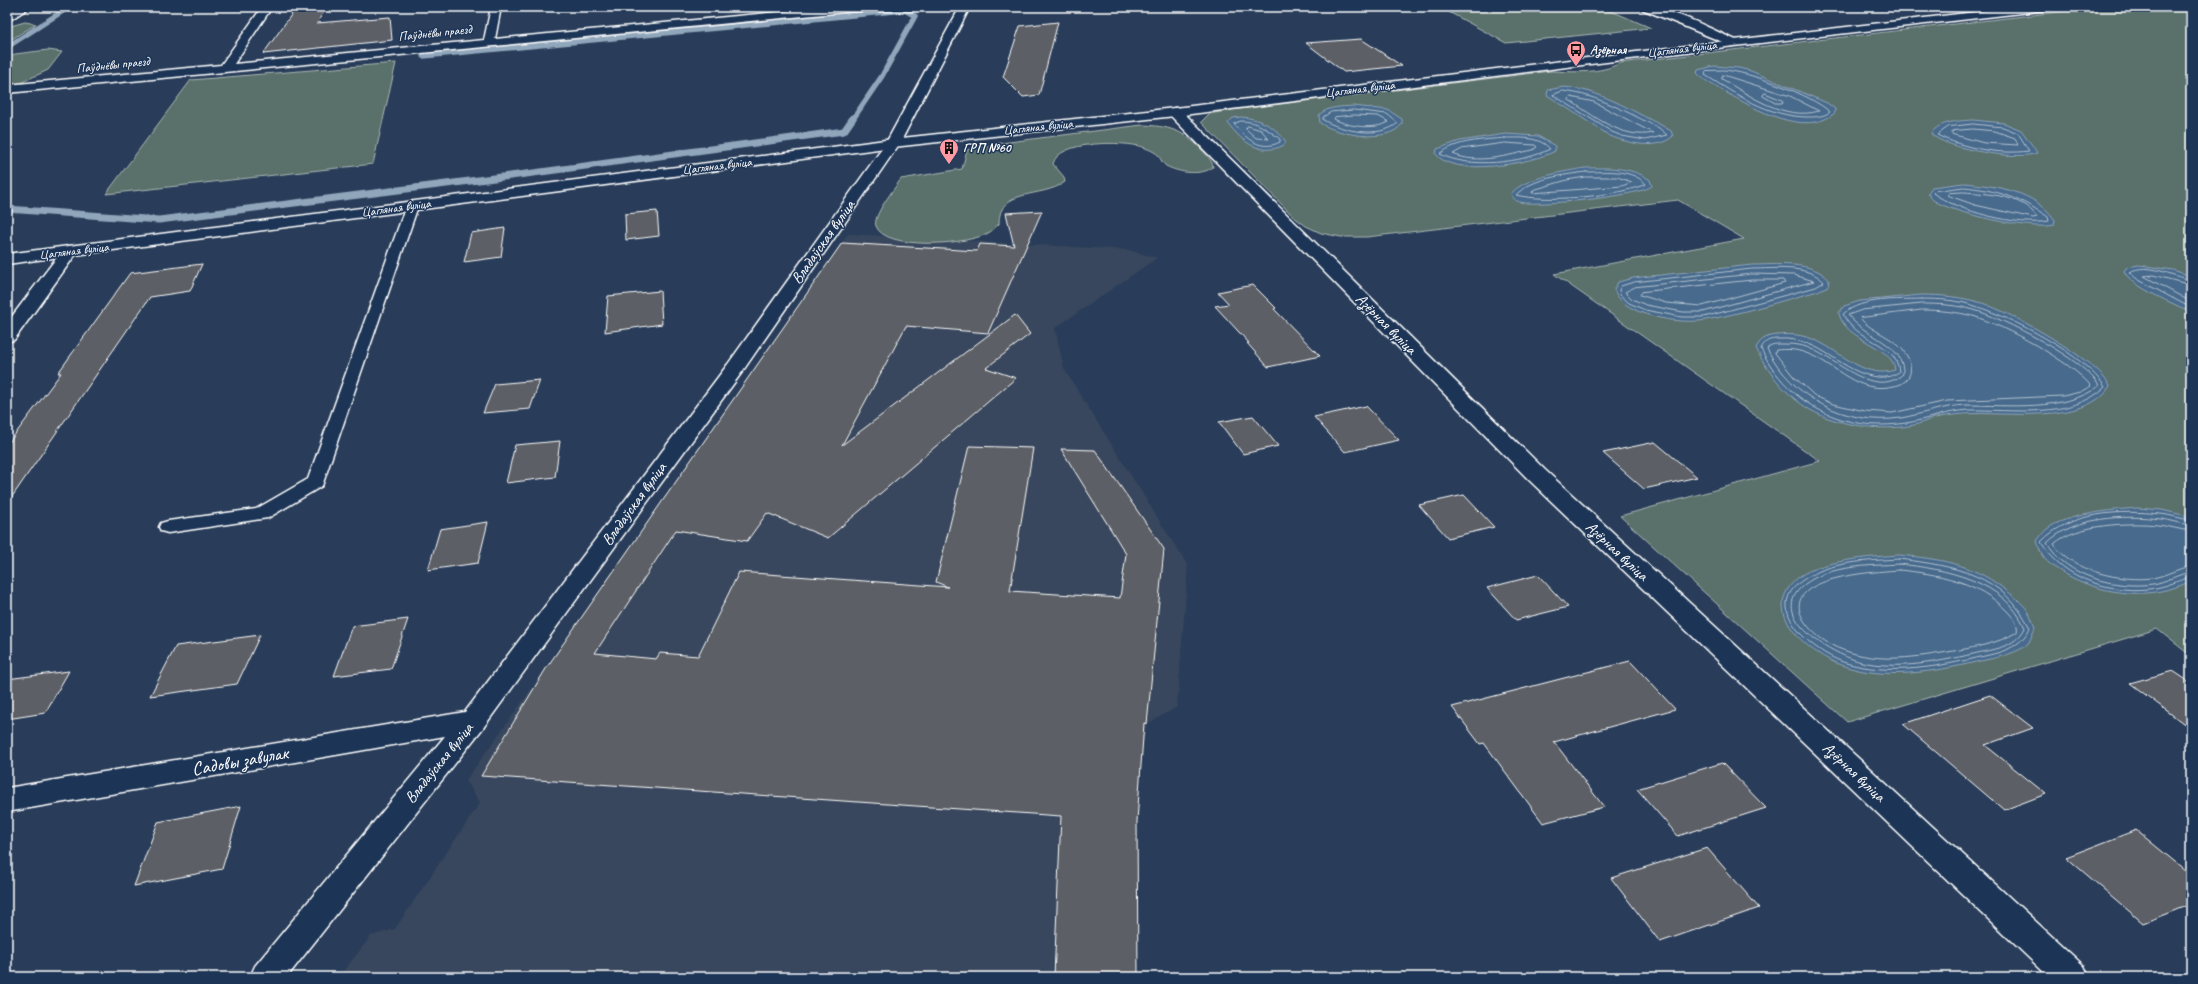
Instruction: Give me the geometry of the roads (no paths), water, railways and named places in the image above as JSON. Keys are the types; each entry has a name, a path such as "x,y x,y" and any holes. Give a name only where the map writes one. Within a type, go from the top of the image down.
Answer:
{"street":[{"path":"7,18 25,7"},
{"path":"225,68 267,7"},
{"path":"489,42 496,7"},
{"name":"Паўднёвы праезд","path":"7,89 866,7"},
{"name":"Владаўская вуліца","path":"267,977 473,722 735,368 893,143 965,7"},
{"path":"1642,7 1670,16 1734,43"},
{"name":"Цагляная вуліца","path":"7,259 893,143 1175,112 1734,43 2047,7"},
{"name":"Азёрная вуліца","path":"1175,112 1537,475 2072,977"},
{"path":"7,336 70,251"},
{"name":"Садовы завулак","path":"7,800 473,722"}],"lane":[{"path":"168,527 261,514 316,482 412,206"}],"water":[{"path":"1714,66 1739,68 1751,71 1827,103 1835,109 1835,113 1823,120 1809,123 1795,122 1766,113 1711,84 1697,73 1698,70"},
{"path":"1563,87 1589,92 1614,101 1661,125 1671,131 1673,136 1666,141 1659,143 1642,144 1625,141 1610,136 1547,95 1548,90"},
{"path":"1354,106 1388,110 1402,119 1402,124 1395,130 1386,134 1362,136 1338,131 1320,123 1319,115 1327,110"},
{"path":"1241,117 1254,119 1272,127 1286,142 1284,145 1268,149 1253,146 1239,136 1228,123 1233,118"},
{"path":"1973,120 2004,123 2021,130 2037,153 2015,156 1982,152 1951,144 1931,134 1939,126 1950,122"},
{"path":"1505,134 1538,136 1555,146 1555,151 1544,156 1512,164 1475,167 1458,165 1445,161 1436,154 1437,149 1460,141"},
{"path":"1585,168 1610,168 1635,172 1650,180 1652,186 1644,190 1609,197 1566,202 1520,202 1514,199 1511,194 1517,188 1545,176"},
{"path":"1964,183 2002,188 2026,196 2047,210 2055,220 2054,225 2029,225 1992,220 1943,205 1933,200 1928,193 1932,187"},
{"path":"1782,264 1804,266 1822,274 1829,280 1828,286 1818,291 1748,310 1706,320 1695,321 1668,320 1640,312 1628,306 1619,298 1614,289 1618,282 1633,278 1752,265"},
{"path":"2139,265 2173,270 2191,276 2191,312 2144,289 2128,277 2124,271 2127,267"},
{"path":"1921,295 1937,295 1967,299 1996,308 2013,316 2052,338 2088,363 2102,375 2110,386 2098,399 2083,407 2064,412 2043,414 1964,414 1935,418 1904,427 1882,428 1860,426 1828,418 1806,407 1795,399 1768,370 1756,348 1762,340 1771,336 1784,334 1796,335 1818,341 1848,360 1866,369 1885,372 1895,370 1892,362 1886,354 1858,337 1843,322 1839,313 1844,306 1860,301"},
{"path":"2137,508 2162,510 2191,517 2191,581 2161,591 2130,593 2114,591 2084,583 2069,576 2050,564 2042,555 2037,541 2046,530 2055,524 2077,516"},
{"path":"1899,555 1927,558 1954,564 1978,573 2003,588 2023,604 2031,617 2035,628 2029,642 2019,650 1996,658 1944,669 1893,674 1876,673 1844,666 1817,652 1803,642 1793,630 1785,617 1783,604 1787,590 1799,577 1808,571 1833,563 1861,558"}],"waterway":[{"path":"7,47 69,7"},
{"path":"423,56 905,10 915,16 882,76 853,119"},
{"path":"7,209 159,220 526,174 844,131 853,118"}],"place":[{"name":"Азёрная","path":"1576,67"},
{"name":"ГРП №60","path":"949,165"}]}
